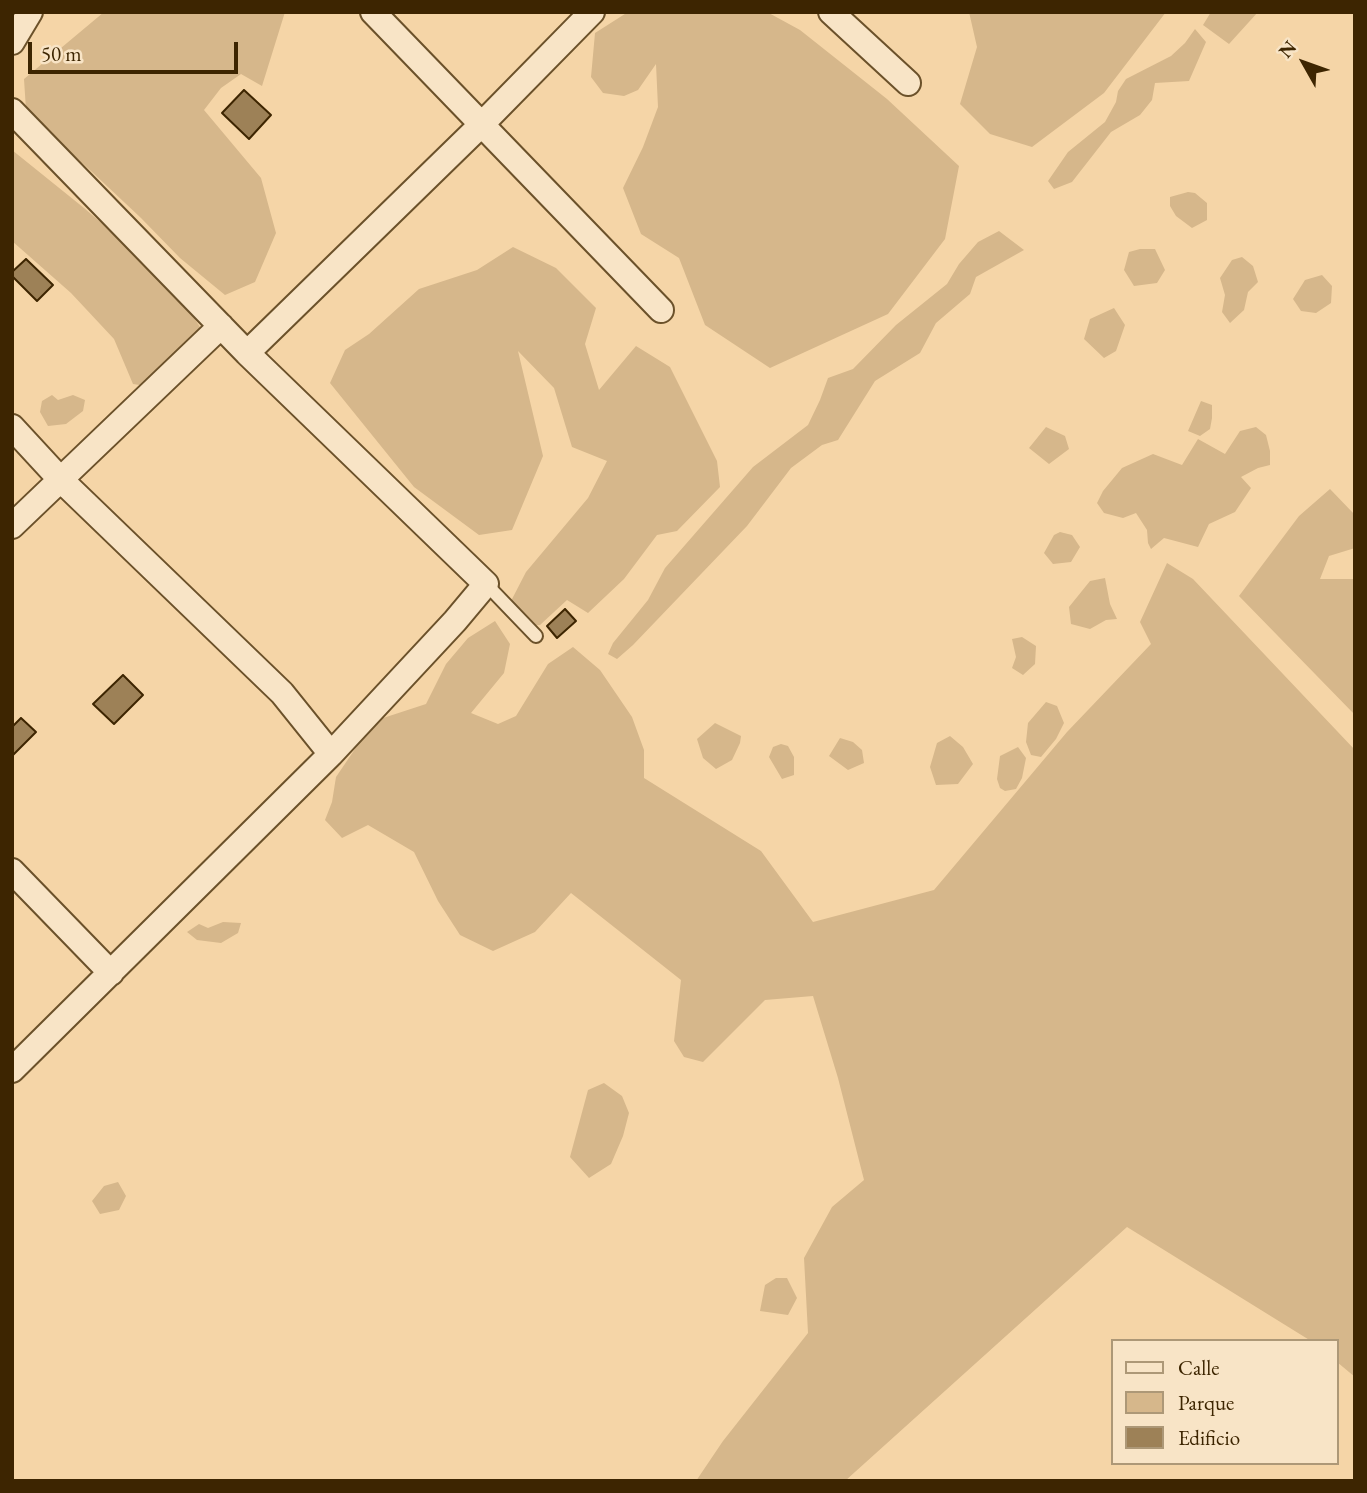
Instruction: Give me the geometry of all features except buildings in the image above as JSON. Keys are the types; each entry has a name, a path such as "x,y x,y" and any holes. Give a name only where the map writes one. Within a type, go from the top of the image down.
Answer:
{"street":[{"path":"12,42 30,12"},
{"path":"373,12 661,310"},
{"path":"247,353 482,124 592,12"},
{"path":"831,12 908,83"},
{"path":"12,111 247,353 486,584 331,754 12,1070"},
{"path":"12,526 221,326"},
{"path":"12,427 60,479 282,693 331,754"},
{"path":"12,871 111,973"}],"lane":[{"path":"486,584 536,636"}],"green space":[{"path":"104,12 285,12 262,86 241,74 221,88 204,110 261,178 276,233 255,282 225,295 180,258 26,110 24,79"},
{"path":"628,12 767,12 800,30 887,99 959,166 945,239 888,314 770,368 705,325 679,258 641,234 623,188 658,107 656,64 638,90 624,96 603,93 591,77 595,33"},
{"path":"969,12 1166,12 1104,93 1032,147 990,134 960,104 977,47"},
{"path":"1211,12 1258,12 1229,44 1203,25"},
{"path":"1195,29 1206,42 1189,81 1155,83 1152,100 1140,115 1111,132 1072,182 1054,189 1048,181 1068,152 1105,122 1126,79 1171,56"},
{"path":"12,150 170,282 208,339 166,389 133,384 114,339 71,293 12,241"},
{"path":"1195,193 1207,203 1207,220 1192,228 1176,216 1170,206 1170,197"},
{"path":"999,231 1024,250 976,277 970,294 936,323 920,353 875,381 838,440 822,445 791,468 747,526 633,645 617,659 608,654 613,643 648,600 665,568 753,467 808,425 828,378 853,369 896,325 947,284 959,264 978,242"},
{"path":"513,247 556,268 596,308 585,344 599,390 636,346 670,367 717,461 720,487 677,531 657,535 624,579 588,613 567,600 540,625 528,626 511,601 526,572 588,498 607,461 572,447 554,388 518,351 543,456 512,530 479,535 414,487 330,383 345,350 369,334 419,289 477,270"},
{"path":"1155,249 1165,270 1157,283 1134,286 1124,270 1129,252"},
{"path":"1242,257 1253,266 1258,282 1248,292 1244,310 1230,323 1222,312 1225,295 1220,278 1232,260"},
{"path":"1322,275 1332,286 1331,303 1316,313 1301,311 1293,299 1305,280"},
{"path":"1114,308 1125,325 1116,351 1104,358 1084,339 1090,319"},
{"path":"52,395 58,400 73,395 85,400 83,411 66,424 48,426 40,412 42,401"},
{"path":"1201,401 1212,405 1212,418 1210,429 1200,436 1188,431"},
{"path":"1046,427 1065,436 1069,449 1049,464 1029,448"},
{"path":"1256,427 1266,435 1270,465 1241,477 1251,488 1235,512 1209,524 1198,547 1164,538 1151,549 1147,530 1136,513 1123,518 1104,513 1097,503 1122,468 1153,454 1182,465 1198,439 1225,454 1240,431"},
{"path":"1330,489 1355,515 1355,548 1329,556 1320,579 1355,579 1355,715 1239,596 1299,516"},
{"path":"1060,532 1072,535 1080,547 1071,562 1053,564 1044,553 1054,535"},
{"path":"1167,563 1193,579 1355,750 1355,1377 1339,1364 1339,1339 1308,1339 1127,1227 845,1481 696,1481 723,1441 808,1333 804,1258 832,1207 864,1180 838,1078 813,996 765,1000 703,1062 684,1057 674,1041 681,980 571,893 535,932 493,951 460,935 438,901 414,852 368,825 342,838 325,820 332,802 336,777 374,721 426,704 446,664 468,638 495,621 510,644 504,673 471,713 498,724 516,716 548,664 573,647 600,670 632,717 644,750 644,778 761,851 813,922 934,890 1067,732 1151,644 1140,622"},
{"path":"1105,578 1110,604 1117,619 1106,620 1090,629 1071,624 1069,607 1090,581"},
{"path":"1022,637 1036,646 1035,664 1023,675 1012,668 1016,657 1012,639"},
{"path":"1046,702 1057,706 1064,723 1056,739 1041,757 1031,755 1026,742 1028,723"},
{"path":"715,723 741,736 732,760 716,769 703,758 697,739"},
{"path":"950,736 963,747 973,764 958,784 936,785 930,767 937,743"},
{"path":"840,738 853,742 862,750 864,763 848,770 829,756"},
{"path":"781,744 788,746 794,757 794,775 782,779 769,757 773,747"},
{"path":"1018,747 1026,758 1022,778 1016,789 1005,791 1000,788 997,779 1000,756"},
{"path":"223,922 241,923 238,933 221,943 197,940 187,932 199,924 208,928"},
{"path":"604,1083 622,1096 629,1113 611,1164 589,1178 570,1157 588,1090"},
{"path":"118,1182 126,1196 119,1210 100,1214 92,1201 104,1186"},
{"path":"776,1278 787,1278 797,1298 788,1315 760,1311 765,1285"}]}
